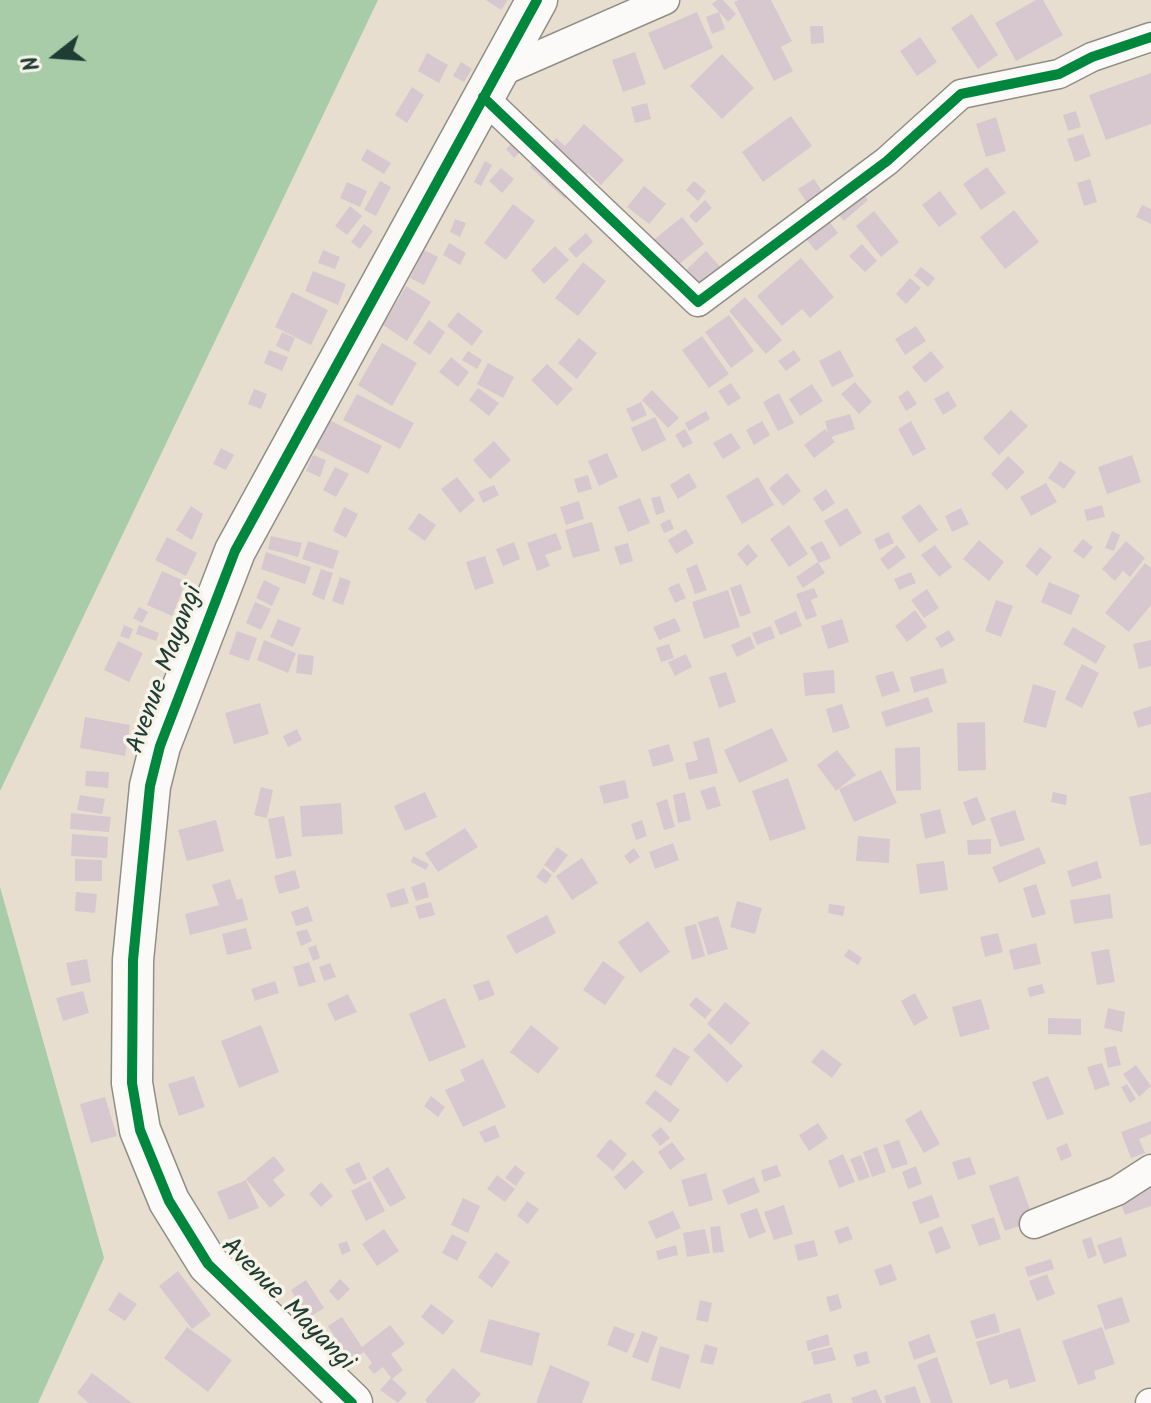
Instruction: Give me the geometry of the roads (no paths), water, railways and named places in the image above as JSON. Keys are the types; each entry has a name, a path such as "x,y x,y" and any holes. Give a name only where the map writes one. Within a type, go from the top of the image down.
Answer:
{"street":[{"name":"Avenue Mayangi","path":"352,1403 208,1264 169,1201 140,1130 132,1083 133,960 150,786 160,746 235,551 537,0"},
{"path":"665,0 490,86 698,302 887,161 961,94 1059,74 1092,57 1151,37"},
{"path":"1034,1224 1117,1191 1151,1169"}]}
